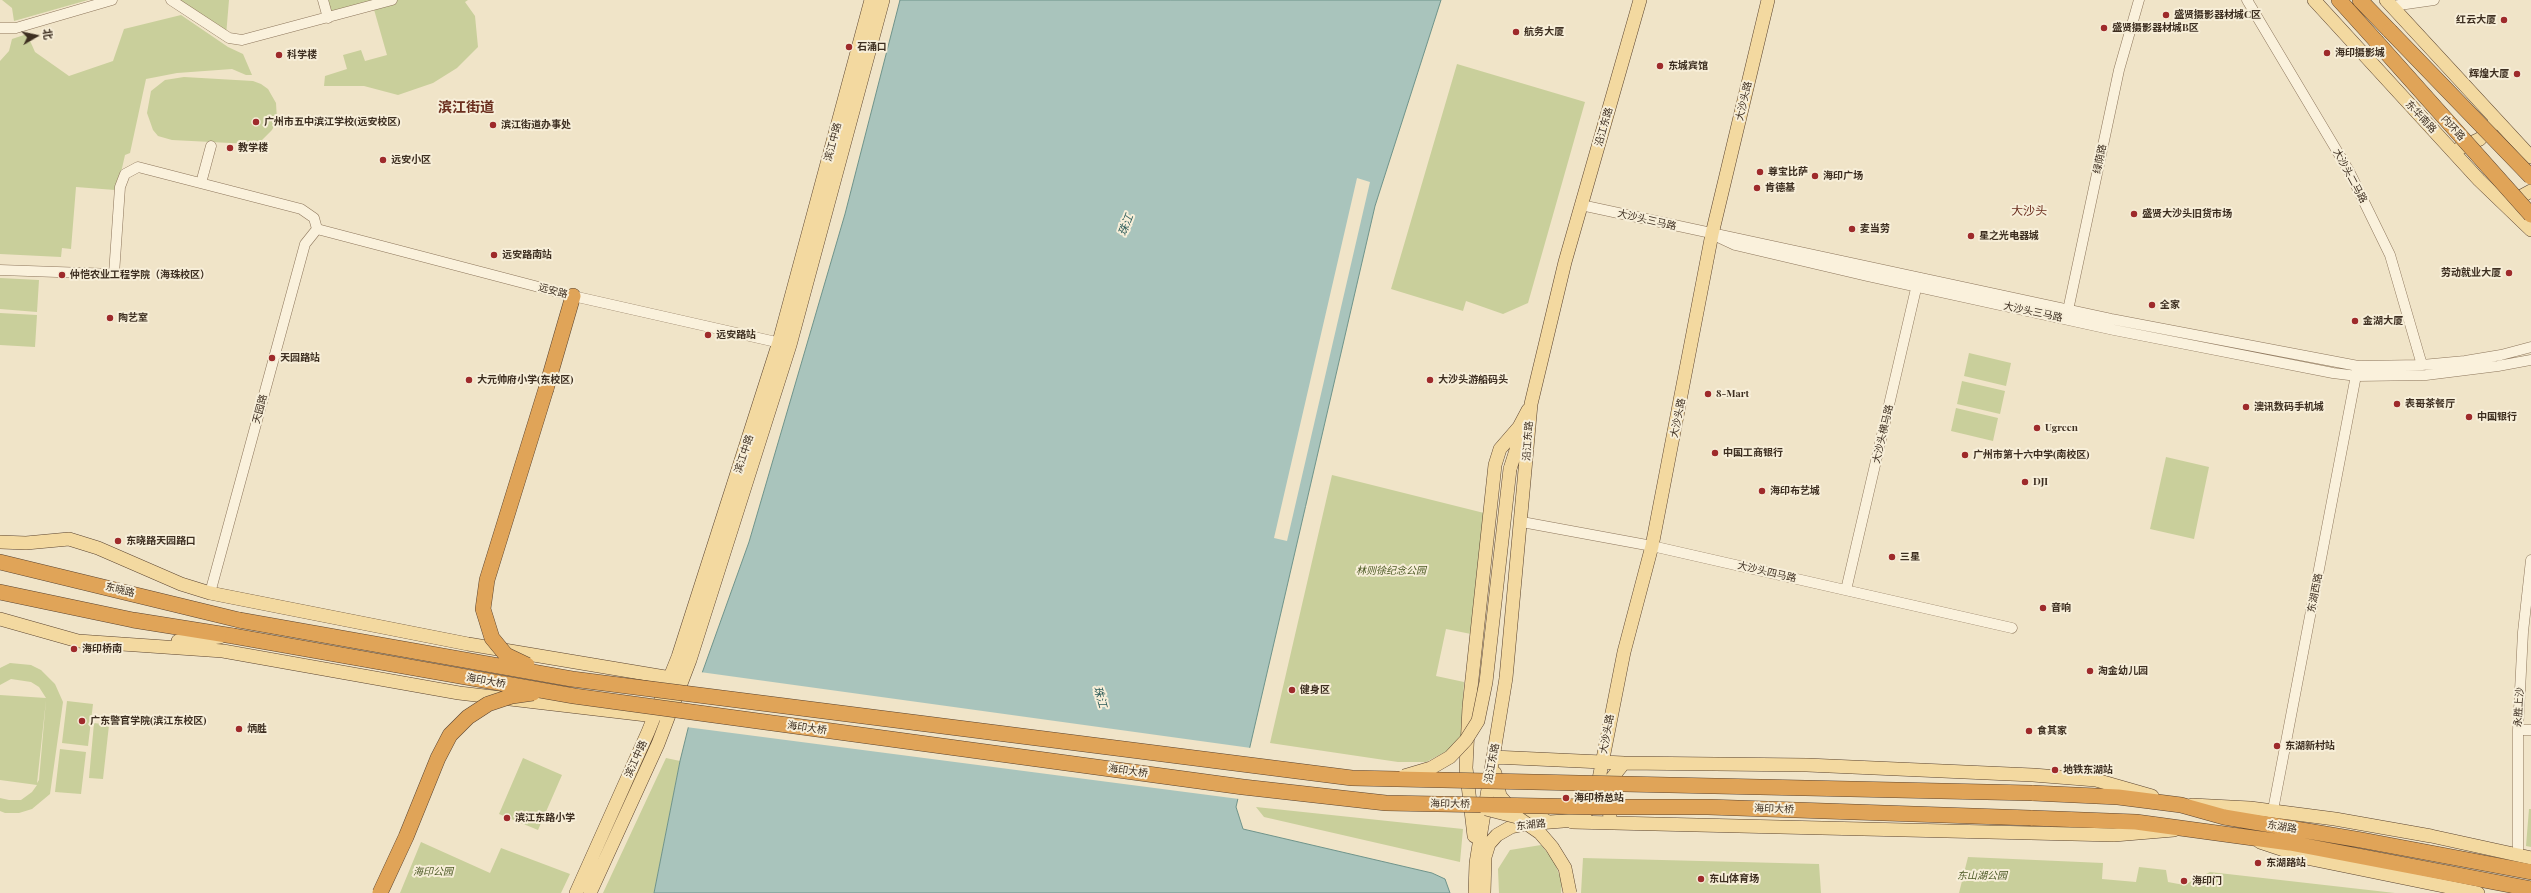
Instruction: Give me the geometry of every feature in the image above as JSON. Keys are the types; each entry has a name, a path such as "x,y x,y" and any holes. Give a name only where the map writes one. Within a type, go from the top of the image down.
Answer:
{"highway":[{"name":"内环路","path":"2339,0 2531,214"},
{"name":"内环路","path":"2360,0 2531,177"},
{"path":"572,678 519,663 506,655 492,638 484,609 487,580 573,296"},
{"name":"东晓路","path":"3,561 239,620"},
{"path":"0,592 133,620 233,636"},
{"name":"海印大桥","path":"239,620 572,678 1373,779 2032,793"},
{"name":"海印大桥","path":"233,636 574,696 1258,789 1386,803 1708,807 2031,818"},
{"path":"380,893 406,837 441,750 461,723 488,704 512,696 540,693 574,696"},
{"name":"东湖路","path":"2032,793 2118,797 2181,805 2231,819 2445,855 2531,872"},
{"name":"东湖路","path":"2031,818 2136,822 2314,846 2531,889"}],"main road":[{"name":"滨江中路","path":"576,893 671,678 785,344 871,0"},
{"name":"滨江中路","path":"590,893 658,744 675,702 785,344 883,0"},
{"name":"沿江东路","path":"1475,893 1476,863 1506,678 1522,522 1531,404 1581,205 1640,0"},
{"name":"大沙头路","path":"1568,822 1580,818 1589,809 1596,794 1624,652 1652,546 1684,389 1712,234 1768,0"},
{"name":"东华南路","path":"2314,0 2497,199 2531,230"},
{"path":"2389,3 2531,157"},
{"path":"2453,151 2480,139 2488,132 2496,120"},
{"path":"2497,199 2520,197 2531,191"},
{"path":"2497,199 2531,214"},
{"path":"1373,779 1408,775 1437,764 1461,746 1478,721 1486,682 1510,469 1531,404"},
{"path":"1476,863 1474,824 1466,768 1469,707 1495,465 1500,449 1520,427 1531,404"},
{"path":"0,619 78,640 223,651 459,693 655,716 675,702 671,678 468,644 210,593 181,584 98,548 69,539 4,543"},
{"path":"133,620 223,651"},
{"path":"136,645 233,636"},
{"path":"459,693 471,686 474,676 475,658 468,644"},
{"path":"2181,829 2145,834 2114,835 1568,822 1537,819 1507,804 1498,790 1493,757 1624,763 1807,765 2033,775 2096,780 2181,805 2273,810 2409,832 2531,858"},
{"path":"1614,823 1608,808 1609,791 1612,778 1624,763"},
{"path":"1458,804 1510,815 1533,827 1552,847 1562,861 1568,875 1570,893"},
{"name":"东湖路","path":"1484,893 1485,857 1490,844 1497,835 1511,827 1525,824 1568,822"},
{"path":"2251,838 2288,853 2311,859 2478,893"}],"street":[{"path":"0,28 16,28 112,0"},
{"path":"171,0 226,36 236,40 249,39 392,0"},
{"path":"323,0 328,18"},
{"name":"绿荫路","path":"2067,314 2119,70 2139,0"},
{"name":"大沙头二马路","path":"2247,0 2348,171 2390,255 2422,365"},
{"path":"2389,3 2434,0"},
{"path":"201,183 211,146"},
{"path":"0,270 114,274 120,187 125,174 138,167 301,209 314,218 317,229"},
{"name":"大沙头三马路","path":"1581,205 1712,234 1736,237 1918,282 2067,314 2295,367 2357,371"},
{"name":"远安路","path":"317,229 573,296 785,344"},
{"name":"天园路","path":"210,593 305,244 317,229"},
{"name":"大沙头横马路","path":"1846,590 1918,282"},
{"path":"2357,371 2465,361 2518,351 2531,347"},
{"path":"2518,351 2530,361"},
{"path":"2357,371 2426,375 2530,361"},
{"name":"东湖西路","path":"2273,810 2357,371"},
{"name":"大沙头四马路","path":"1522,522 1652,546 2012,628"},
{"name":"永胜上沙","path":"2518,855 2518,730 2523,632 2531,560"},
{"path":"2518,730 2531,730"}],"green space":[{"path":"2,0 88,0 14,21 12,8"},
{"path":"171,0 229,0 226,36"},
{"path":"323,0 468,0 465,2 475,16 478,47 457,68 433,83 398,95 364,86 324,86 325,76 347,69 343,55 361,50 365,61 387,55 373,6 328,18"},
{"path":"181,15 228,47 243,54 252,75 246,75 232,69 177,73 146,79 130,153 125,155 120,177 115,190 76,187 71,249 62,248 61,257 0,254 0,61 9,51 12,39 27,34 35,52 69,76 113,61 124,29"},
{"path":"1457,64 1585,102 1528,303 1503,314 1466,301 1463,311 1391,289"},
{"path":"184,77 253,81 261,84 268,89 276,103 277,120 272,130 260,142 250,144 172,140 158,136 153,130 147,113 151,91 165,80"},
{"path":"0,278 39,280 37,312 0,309"},
{"path":"0,313 37,315 35,347 0,345"},
{"path":"1969,353 2011,363 2006,386 1964,376"},
{"path":"1962,381 2005,391 2000,414 1957,404"},
{"path":"1956,408 1998,418 1993,441 1951,431"},
{"path":"2166,457 2209,467 2194,539 2150,529"},
{"name":"林则徐纪念公园","path":"1332,475 1484,513 1471,634 1446,629 1436,676 1464,682 1461,737 1447,751 1426,762 1398,762 1270,743"},
{"path":"10,663 31,665 41,670 55,684 63,702 50,794 32,809 19,813 5,813 0,811 0,798 21,800 32,792 37,785 0,780 0,695 46,698 39,687 31,682 11,679 0,685 0,668","holes":["46,700 39,780 37,783"]},
{"path":"67,701 93,704 88,746 62,743"},
{"path":"94,723 109,725 103,779 89,778"},
{"path":"60,749 86,752 81,794 55,792"},
{"path":"523,758 562,775 538,830 499,814"},
{"path":"666,758 680,761 654,893 603,893"},
{"path":"1256,807 1463,829 1460,862 1264,817"},
{"path":"2529,809 2531,809 2531,847 2526,846"},
{"name":"海印公园","path":"421,842 490,873 501,848 570,874 561,893 400,893"},
{"path":"1541,845 1554,861 1562,882 1561,893 1499,893 1498,869 1510,850"},
{"name":"东山湖公园","path":"1968,857 2103,863 2102,879 2136,882 2139,867 2166,870 2168,882 2184,885 2210,872 2395,893 1959,893"},
{"name":"东山体育场","path":"1583,858 1819,864 1821,893 1581,893"}],"water":[{"name":"珠江","path":"900,0 1441,0 1375,206 1236,807 1243,829 1432,873 1445,879 1450,893 654,893 680,761 701,676 749,542 845,214"}],"pier":[{"path":"1357,178 1370,182 1287,541 1274,538"},
{"path":"700,672 1251,748 1239,799 686,727"}],"place":[{"name":"盛贤摄影器材城C区","path":"2166,15"},
{"name":"红云大厦","path":"2504,20"},
{"name":"盛贤摄影器材城B区","path":"2104,28"},
{"name":"航务大厦","path":"1516,32"},
{"name":"石涌口","path":"849,47"},
{"name":"海印摄影城","path":"2327,53"},
{"name":"科学楼","path":"279,55"},
{"name":"东城宾馆","path":"1660,66"},
{"name":"辉煌大厦","path":"2517,74"},
{"name":"广州市五中滨江学校(远安校区)","path":"256,122"},
{"name":"滨江街道办事处","path":"493,125"},
{"name":"教学楼","path":"230,148"},
{"name":"远安小区","path":"383,160"},
{"name":"尊宝比萨","path":"1760,172"},
{"name":"海印广场","path":"1815,176"},
{"name":"肯德基","path":"1757,188"},
{"name":"盛贤大沙头旧货市场","path":"2134,214"},
{"name":"麦当劳","path":"1852,229"},
{"name":"星之光电器城","path":"1971,236"},
{"name":"远安路南站","path":"494,255"},
{"name":"劳动就业大厦","path":"2509,273"},
{"name":"仲恺农业工程学院（海珠校区）","path":"62,275"},
{"name":"全家","path":"2152,305"},
{"name":"陶艺室","path":"110,318"},
{"name":"金湖大厦","path":"2355,321"},
{"name":"远安路站","path":"708,335"},
{"name":"天园路站","path":"272,358"},
{"name":"大元帅府小学(东校区)","path":"469,380"},
{"name":"大沙头游船码头","path":"1430,380"},
{"name":"8-Mart","path":"1708,394"},
{"name":"表哥茶餐厅","path":"2397,404"},
{"name":"澳讯数码手机城","path":"2246,407"},
{"name":"中国银行","path":"2469,417"},
{"name":"Ugreen","path":"2037,428"},
{"name":"中国工商银行","path":"1715,453"},
{"name":"广州市第十六中学(南校区)","path":"1965,455"},
{"name":"DJI","path":"2025,482"},
{"name":"海印布艺城","path":"1762,491"},
{"name":"东晓路天园路口","path":"118,541"},
{"name":"三星","path":"1892,557"},
{"name":"音响","path":"2043,608"},
{"name":"海印桥南","path":"74,649"},
{"name":"淘金幼儿园","path":"2090,671"},
{"name":"健身区","path":"1292,690"},
{"name":"广东警官学院(滨江东校区)","path":"82,721"},
{"name":"炳胜","path":"239,729"},
{"name":"食其家","path":"2029,731"},
{"name":"东湖新村站","path":"2277,746"},
{"name":"地铁东湖站","path":"2055,770"},
{"name":"海印桥总站","path":"1566,798"},
{"name":"滨江东路小学","path":"507,818"},
{"name":"东湖路站","path":"2258,863"},
{"name":"东山体育场","path":"1701,879"},
{"name":"海印门","path":"2184,881"}],"district":[{"name":"滨江街道","path":"466,108"},
{"name":"大沙头","path":"2029,211"}]}
